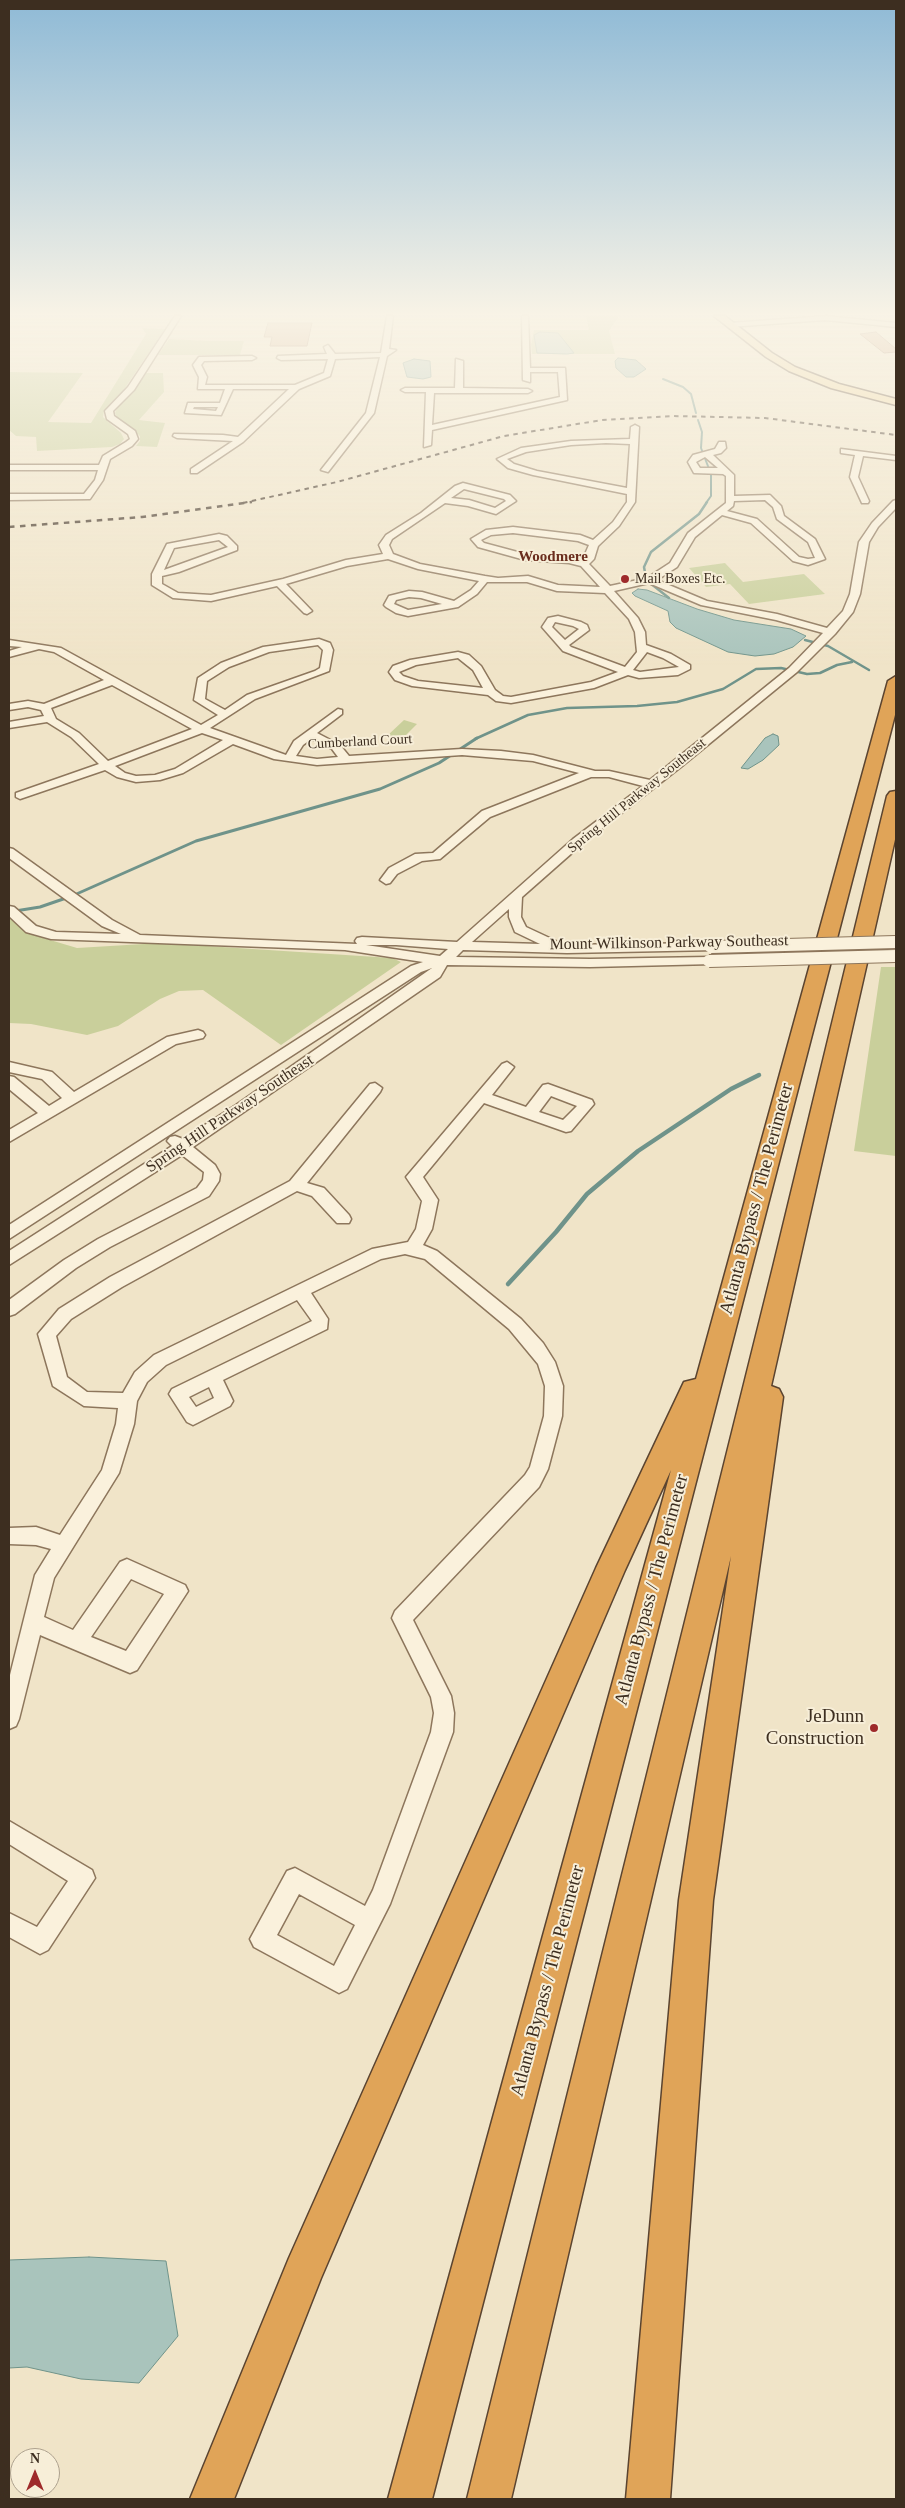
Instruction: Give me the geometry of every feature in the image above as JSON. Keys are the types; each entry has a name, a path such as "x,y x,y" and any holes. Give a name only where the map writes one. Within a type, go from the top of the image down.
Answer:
{"highway":[{"name":"Atlanta Bypass / The Perimeter","path":"410,2499 896,681"},
{"path":"489,2499 786,1267 896,796"},
{"path":"648,2499 682,2055 696,1900 754,1512 786,1267"},
{"path":"212,2499 307,2263 607,1577 722,1329"}],"street":[{"path":"9,497 87,498 99,480 106,458 129,444 134,439 132,433"},
{"path":"194,471 247,433"},
{"path":"325,470 354,433"},
{"path":"427,445 428,433"},
{"path":"584,564 589,559 594,544 622,517 631,502 634,433"},
{"path":"177,436 223,437 240,440"},
{"path":"632,492 536,473 511,466 501,459 509,454 524,450 571,443 633,442"},
{"path":"722,444 722,448 708,455 696,457 692,462 697,471 727,471"},
{"path":"844,451 895,457"},
{"path":"860,453 854,477 865,501"},
{"path":"158,574 230,550 234,546 219,537 174,544 167,549 158,574 159,587 176,596 190,599 227,596 346,563 389,556 418,566 498,581 528,579 572,590 606,590 629,586 650,580 674,565 692,535 730,504 730,475 708,455"},
{"path":"9,467 102,468"},
{"path":"389,556 384,546 389,537 458,488 468,486 512,501 499,511 469,503 443,500"},
{"path":"720,512 754,521 796,559 808,562 820,559 812,541 780,516 777,506 766,497 730,499"},
{"name":"Spring Hill Parkway Southeast","path":"9,1259 241,1109 435,974 443,961 459,946 577,842 793,670 848,612 852,602 864,542 875,525 896,503"},
{"path":"491,692 416,684 400,678 394,672 397,668 414,662 462,656 482,675 491,692 500,699 511,700 594,685 626,672 642,652 640,632 632,618 584,564 569,560 518,555 481,545 476,539 489,532 513,530 580,538 594,544"},
{"path":"572,590 582,582 597,578 629,586"},
{"path":"455,605 409,594 399,595 389,603 399,611 408,613 455,605 474,592 485,579"},
{"path":"650,580 704,603 778,617 831,632"},
{"path":"279,582 307,611"},
{"path":"20,795 201,729 226,715 234,707 251,697 291,684 325,669 327,647 319,642 267,649 225,665 206,676 202,680 199,700 226,715"},
{"name":"Cumberland Court","path":"9,643 57,650 201,729 230,741 289,759 317,762 347,761 462,752 533,758 592,773 608,774 651,784"},
{"path":"563,643 567,649 581,656 626,672 654,675 683,671 686,667 667,656 643,647"},
{"path":"9,654 39,646"},
{"path":"9,707 28,704 45,707 112,680"},
{"path":"45,707 50,718 75,736 106,765 121,775 136,779 163,777 188,766 230,741"},
{"path":"289,759 298,743 338,712"},
{"path":"9,725 50,718"},
{"path":"310,734 336,748 347,761"},
{"path":"386,880 393,871 419,858 436,856 486,814 592,773"},
{"name":"Cumberland Court","path":"592,773 636,796"},
{"path":"9,852 107,923 142,937 168,941"},
{"path":"516,896 515,917 524,933 545,943 567,949"},
{"path":"9,910 22,924 44,935 345,946 443,961"},
{"path":"345,946 366,940 459,946"},
{"name":"Mount Wilkinson Parkway Southeast","path":"459,946 567,949 896,942"},
{"name":"Mount Wilkinson Parkway Southeast","path":"443,961 709,962 896,956"},
{"name":"Spring Hill Parkway Southeast","path":"9,1233 166,1133 416,969 443,961"},
{"path":"9,1137 172,1040 198,1035"},
{"path":"9,1067 47,1075 72,1099"},
{"path":"413,1249 424,1229 430,1200 414,1177 507,1067"},
{"path":"9,1081 47,1113"},
{"path":"128,1402 84,1399 58,1381 47,1334 65,1314 116,1282 296,1185 375,1088"},
{"path":"482,1097 529,1114"},
{"path":"9,1309 70,1264 104,1243 203,1192 211,1181 212,1174 210,1169 166,1133"},
{"path":"296,1185 318,1192 343,1219"},
{"path":"9,1719 45,1575 110,1473 125,1424 128,1402 141,1377 160,1360 378,1253 395,1249 413,1249 438,1258 528,1337 548,1368 554,1386 554,1400 550,1431 536,1475 402,1618 441,1696 444,1714 442,1732 382,1896 339,1981 262,1938 295,1879 369,1921"},
{"path":"213,1377 321,1324 320,1318 300,1291"},
{"path":"9,1536 36,1536 63,1544"},
{"path":"33,1622 77,1641 130,1663 178,1591 127,1568 77,1641"},
{"path":"9,1832 84,1878 40,1942 9,1924"}],"green space":[{"path":"13,433 121,433 124,439 120,444 112,447 37,451 36,437 16,436"},
{"path":"136,433 162,433 157,447 136,446 140,441 140,436"},
{"path":"725,563 743,582 804,574 825,594 749,604 730,584 706,587 689,568"},
{"path":"404,720 417,724 401,740 387,736"},
{"path":"9,915 30,934 77,948 160,943 392,958 401,962 281,1045 203,990 179,991 160,999 118,1026 87,1035 31,1024 9,1023"},
{"path":"881,967 896,967 896,1156 854,1151"}],"water":[{"path":"638,589 647,590 697,609 734,620 791,629 806,636 793,647 774,654 755,656 728,652 676,628 670,622 668,611 632,593"},
{"path":"773,734 778,736 779,745 763,760 748,769 741,768 765,738"},
{"path":"89,2257 166,2261 178,2336 139,2383 81,2379 27,2367 9,2368 9,2260"}],"waterway":[{"path":"702,433 701,448 711,474 711,496 706,503"},
{"path":"669,598 650,583 646,578 644,567 651,552 699,514 707,502"},
{"path":"805,640 828,646 869,670"},
{"path":"477,738 528,715 567,708 637,706 677,702 723,689 756,669 781,668 807,674 820,673 837,665 852,662"},
{"path":"9,912 40,907 72,896 196,841 380,789 439,763 477,738"},
{"path":"508,1284 556,1232 587,1194 638,1151 731,1089 759,1075"}],"railway":[{"path":"243,503 337,482 504,436 522,433"},
{"path":"881,433 896,435"},
{"path":"9,527 142,517 252,502"}],"place":[{"name":"Mail Boxes Etc.","path":"625,579"},
{"name":"JeDunn Construction","path":"874,1728"}],"district":[{"name":"Woodmere","path":"553,557"}]}
